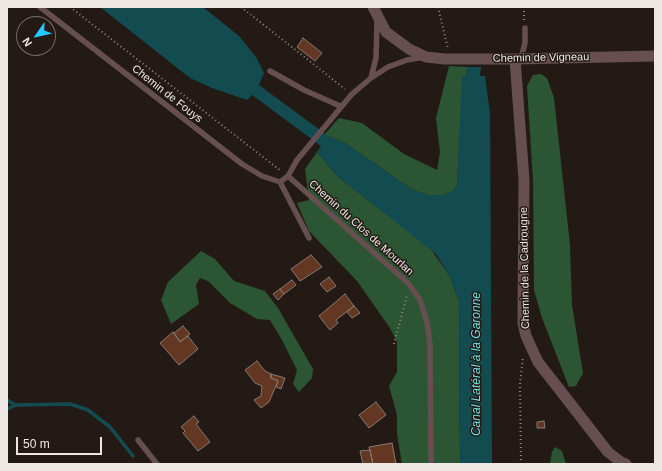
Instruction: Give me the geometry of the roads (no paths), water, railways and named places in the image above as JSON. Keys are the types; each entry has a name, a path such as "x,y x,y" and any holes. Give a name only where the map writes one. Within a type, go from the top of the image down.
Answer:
{"street":[{"path":"375,12 386,32 398,42 426,57"},
{"name":"Chemin de Vigneau","path":"426,57 445,59 518,59 655,56"},
{"name":"Chemin de la Cadrougne","path":"518,59 524,180 523,323 526,336 538,362 604,446 621,462 626,464"}],"lane":[{"name":"Chemin de Fouys","path":"40,7 242,164 262,176 280,182"},
{"path":"371,78 376,58 375,12"},
{"path":"518,59 525,43 525,28"},
{"path":"309,238 280,182 288,176 297,160 329,119 352,94 371,78 388,67 407,60 426,57"},
{"path":"270,71 304,90 340,106"},
{"name":"Chemin du Clos de Mourlan","path":"288,176 409,284 420,300 427,322 430,344 431,464"},
{"path":"138,440 157,464"}],"water":[{"name":"Canal Latéral à la Garonne","path":"100,7 203,7 239,36 256,57 264,73 259,85 328,136 345,143 413,190 428,195 444,195 453,191 457,185 462,76 466,76 467,67 481,67 480,76 485,76 490,113 492,464 460,464 459,301 449,275 436,254 336,175 317,152 321,146 252,95 247,100 212,88 190,78"}],"waterway":[{"path":"7,400 16,405 70,404 88,410 110,427 133,456"},
{"path":"7,409 16,405"}]}
